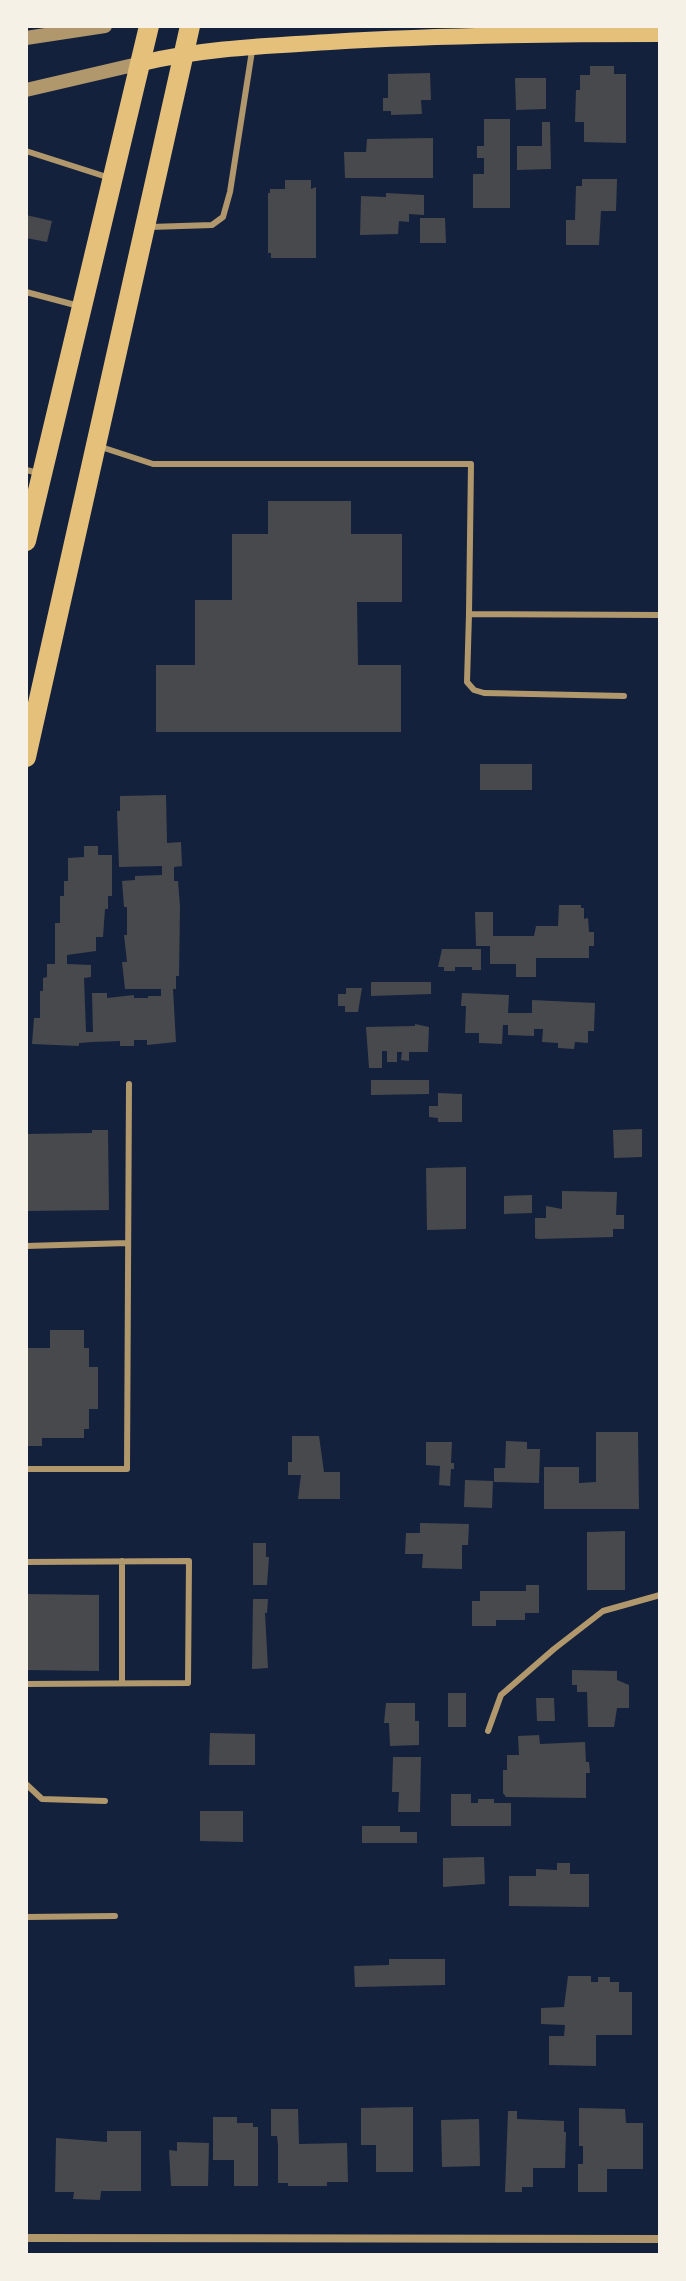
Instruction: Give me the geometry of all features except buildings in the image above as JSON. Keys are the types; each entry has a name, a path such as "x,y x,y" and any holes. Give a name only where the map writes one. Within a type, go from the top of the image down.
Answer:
{"main road":[{"path":"26,541 34,472 83,306 149,26"},
{"path":"26,757 190,26"},
{"path":"142,63 186,52 413,36 660,34"}],"street":[{"path":"26,38 105,26"},
{"path":"26,90 142,63"},
{"path":"26,2238 660,2239"}],"lane":[{"path":"146,228 212,225 223,217 230,192 253,46"},
{"path":"26,151 113,178"},
{"path":"26,292 83,306"},
{"path":"97,446 153,464 471,464 467,682 474,690 484,693 624,696"},
{"path":"469,614 660,615"},
{"path":"26,1469 127,1469 129,1084"},
{"path":"26,1246 128,1243"},
{"path":"122,1561 122,1683"},
{"path":"26,1562 189,1561 188,1683 26,1684"},
{"path":"488,1731 501,1695 554,1649 603,1611 660,1595"},
{"path":"26,1784 42,1799 105,1801"},
{"path":"26,1917 115,1916"}]}
